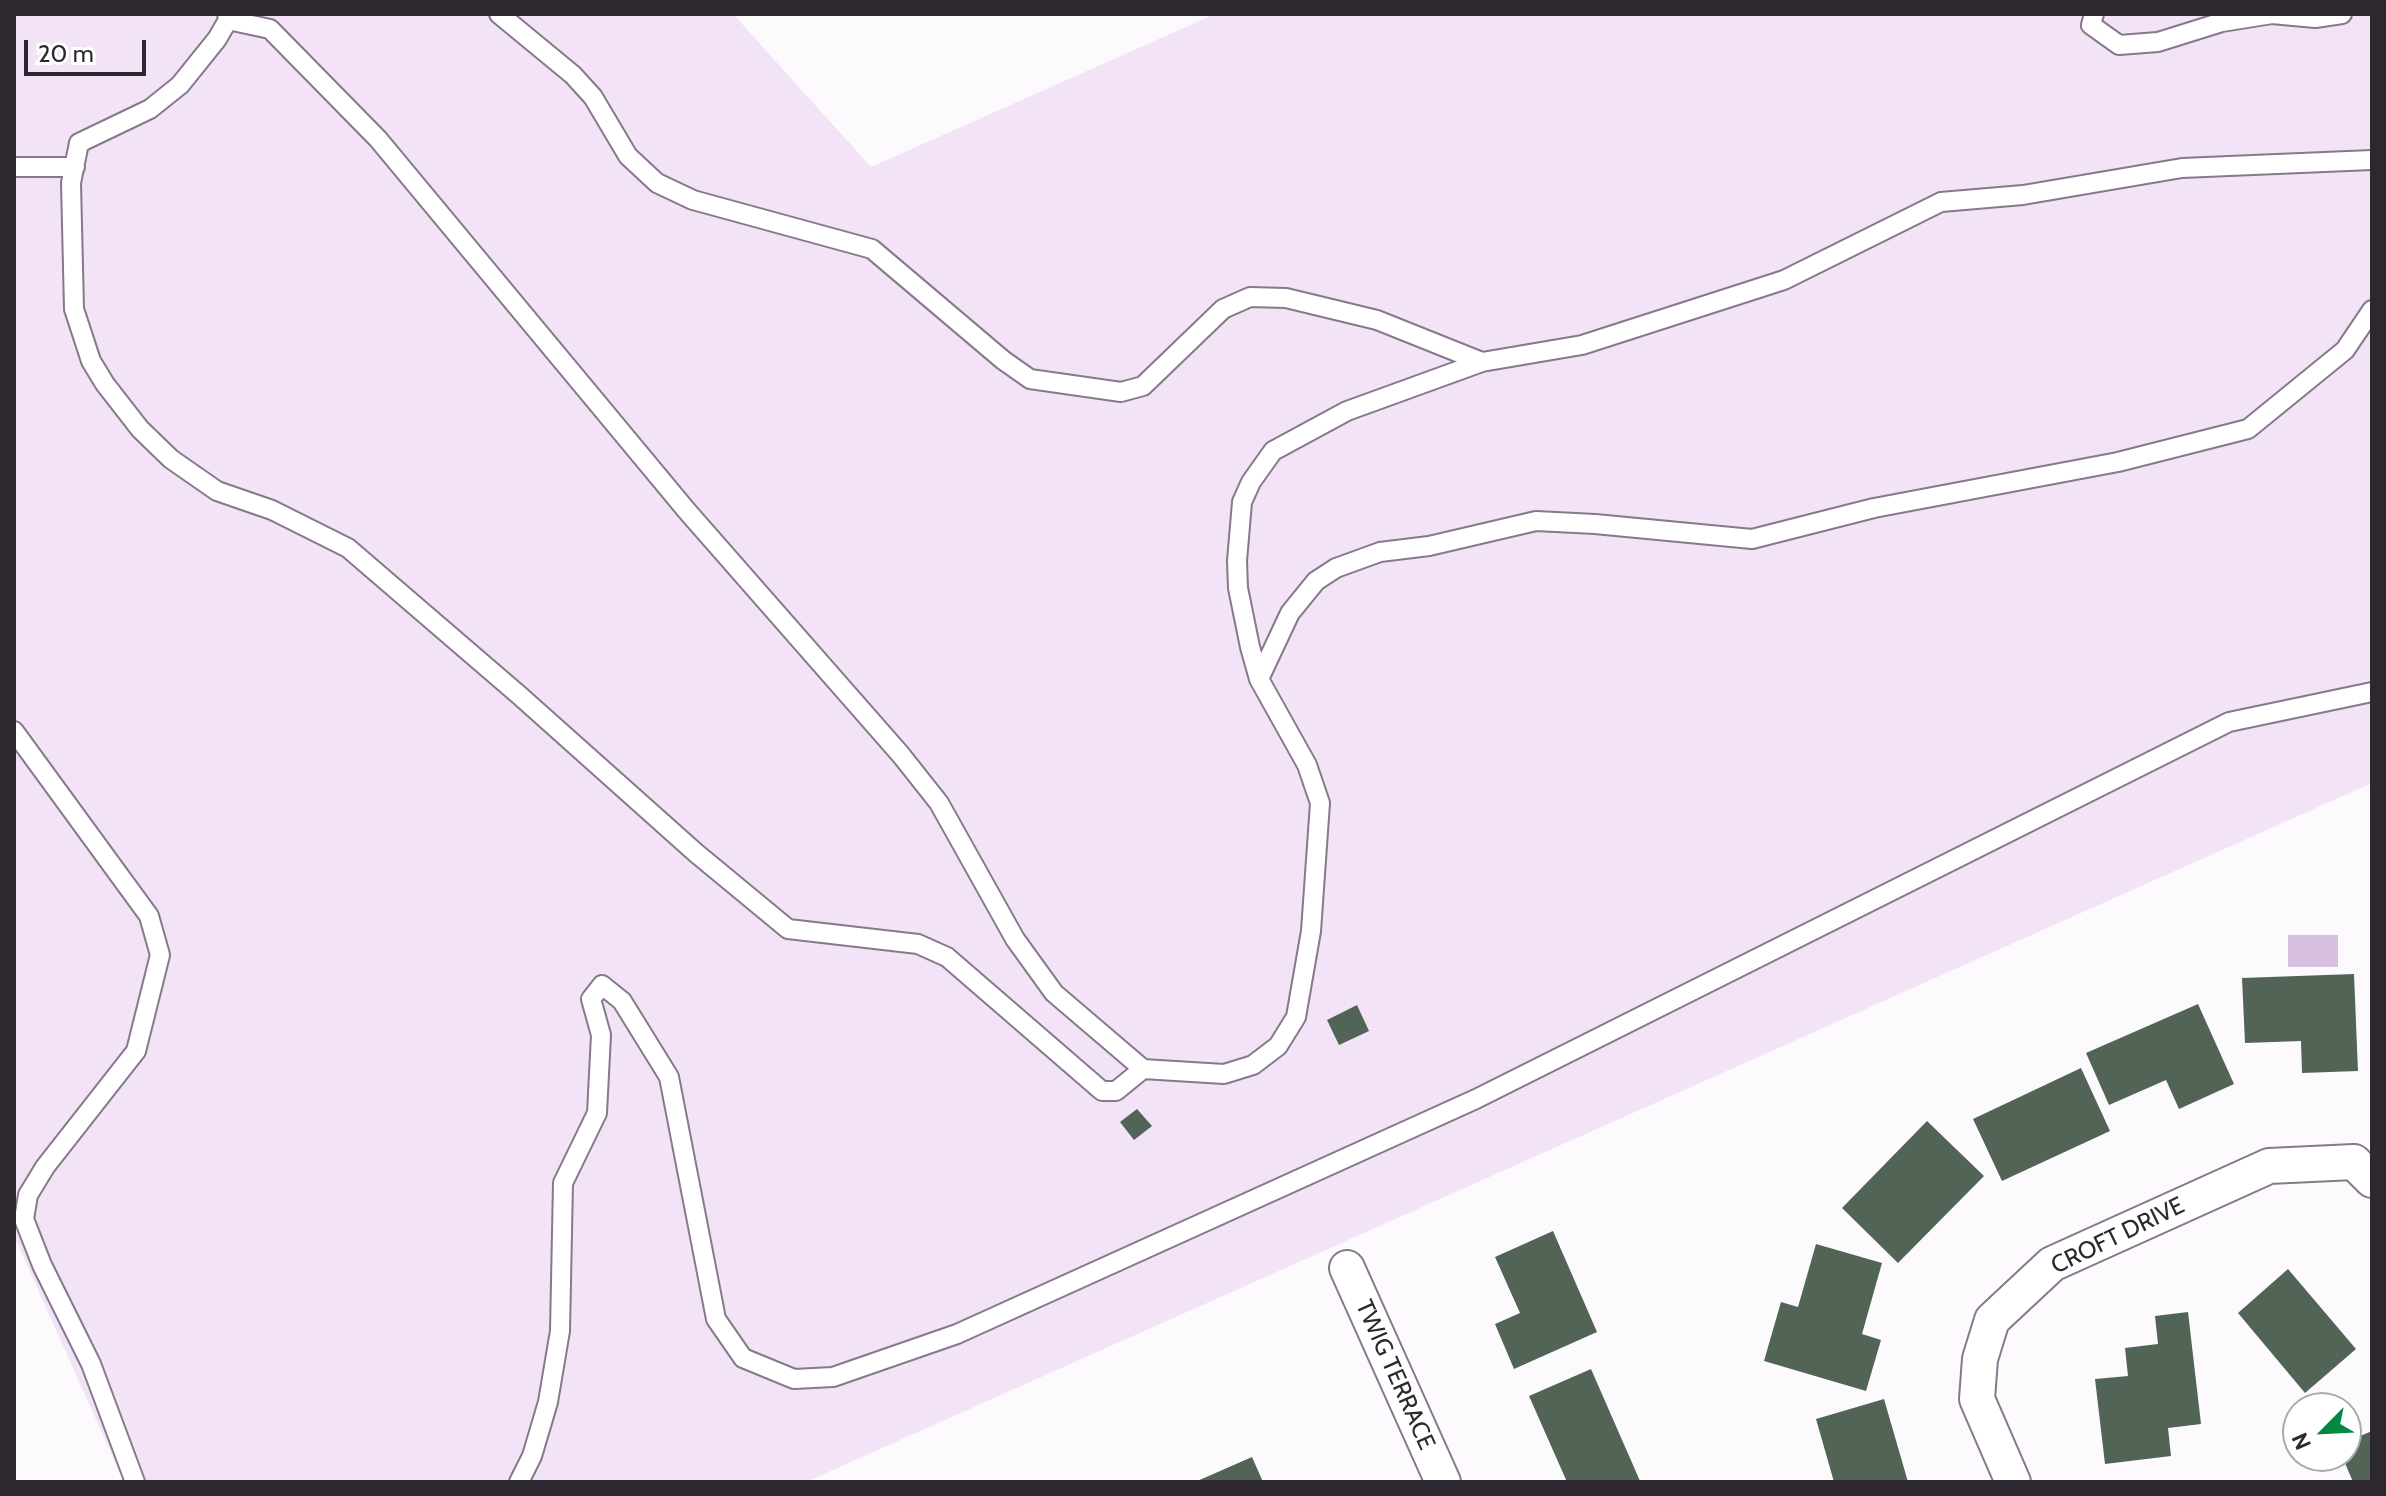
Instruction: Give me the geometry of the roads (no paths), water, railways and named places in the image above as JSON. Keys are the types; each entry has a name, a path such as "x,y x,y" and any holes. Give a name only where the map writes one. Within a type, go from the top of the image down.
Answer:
{"street":[{"name":"CROFT DRIVE","path":"2013,1482 1977,1399 1980,1359 1992,1320 2052,1264 2269,1166 2354,1162 2372,1180"},
{"name":"TWIG TERRACE","path":"1347,1268 1443,1482"}],"lane":[{"path":"499,14 583,86 593,97 628,156 657,183 693,200 872,249 1003,360 1030,379 1121,392 1143,386 1223,309 1250,297 1286,298 1377,320 1482,362"},
{"path":"2094,14 2091,25 2119,45 2158,42 2222,22 2272,14 2315,18 2342,14"},
{"path":"1143,1069 1116,1091 1102,1091 947,957 918,944 788,929 696,853 348,548 272,510 217,491 171,459 140,429 105,384 91,361 74,309 71,183 79,143 150,109 180,85 204,58 228,17 270,29 378,139 687,511 901,755 939,803 1015,939 1054,993 1143,1069 1224,1074 1253,1065 1278,1046 1296,1017 1311,931 1320,803 1307,765 1259,679 1244,620 1237,561 1242,502 1273,451 1347,411 1482,362 1582,345 1784,280 1941,202 2023,195 2182,168 2372,160"},
{"path":"14,167 75,167"},
{"path":"1259,679 1290,613 1316,581 1336,568 1380,552 1429,546 1536,521 1752,539 1874,508 2118,462 2248,429 2345,350 2372,310"},
{"path":"519,1482 532,1456 548,1402 560,1331 563,1183 597,1113 601,1035 591,999 602,985 622,1001 669,1077 716,1319 743,1358 794,1379 833,1377 957,1334 1476,1099 2229,722 2372,692"},
{"path":"14,731 149,916 160,955 136,1051 45,1167 28,1195 24,1219 42,1265 91,1364 135,1482"}]}
